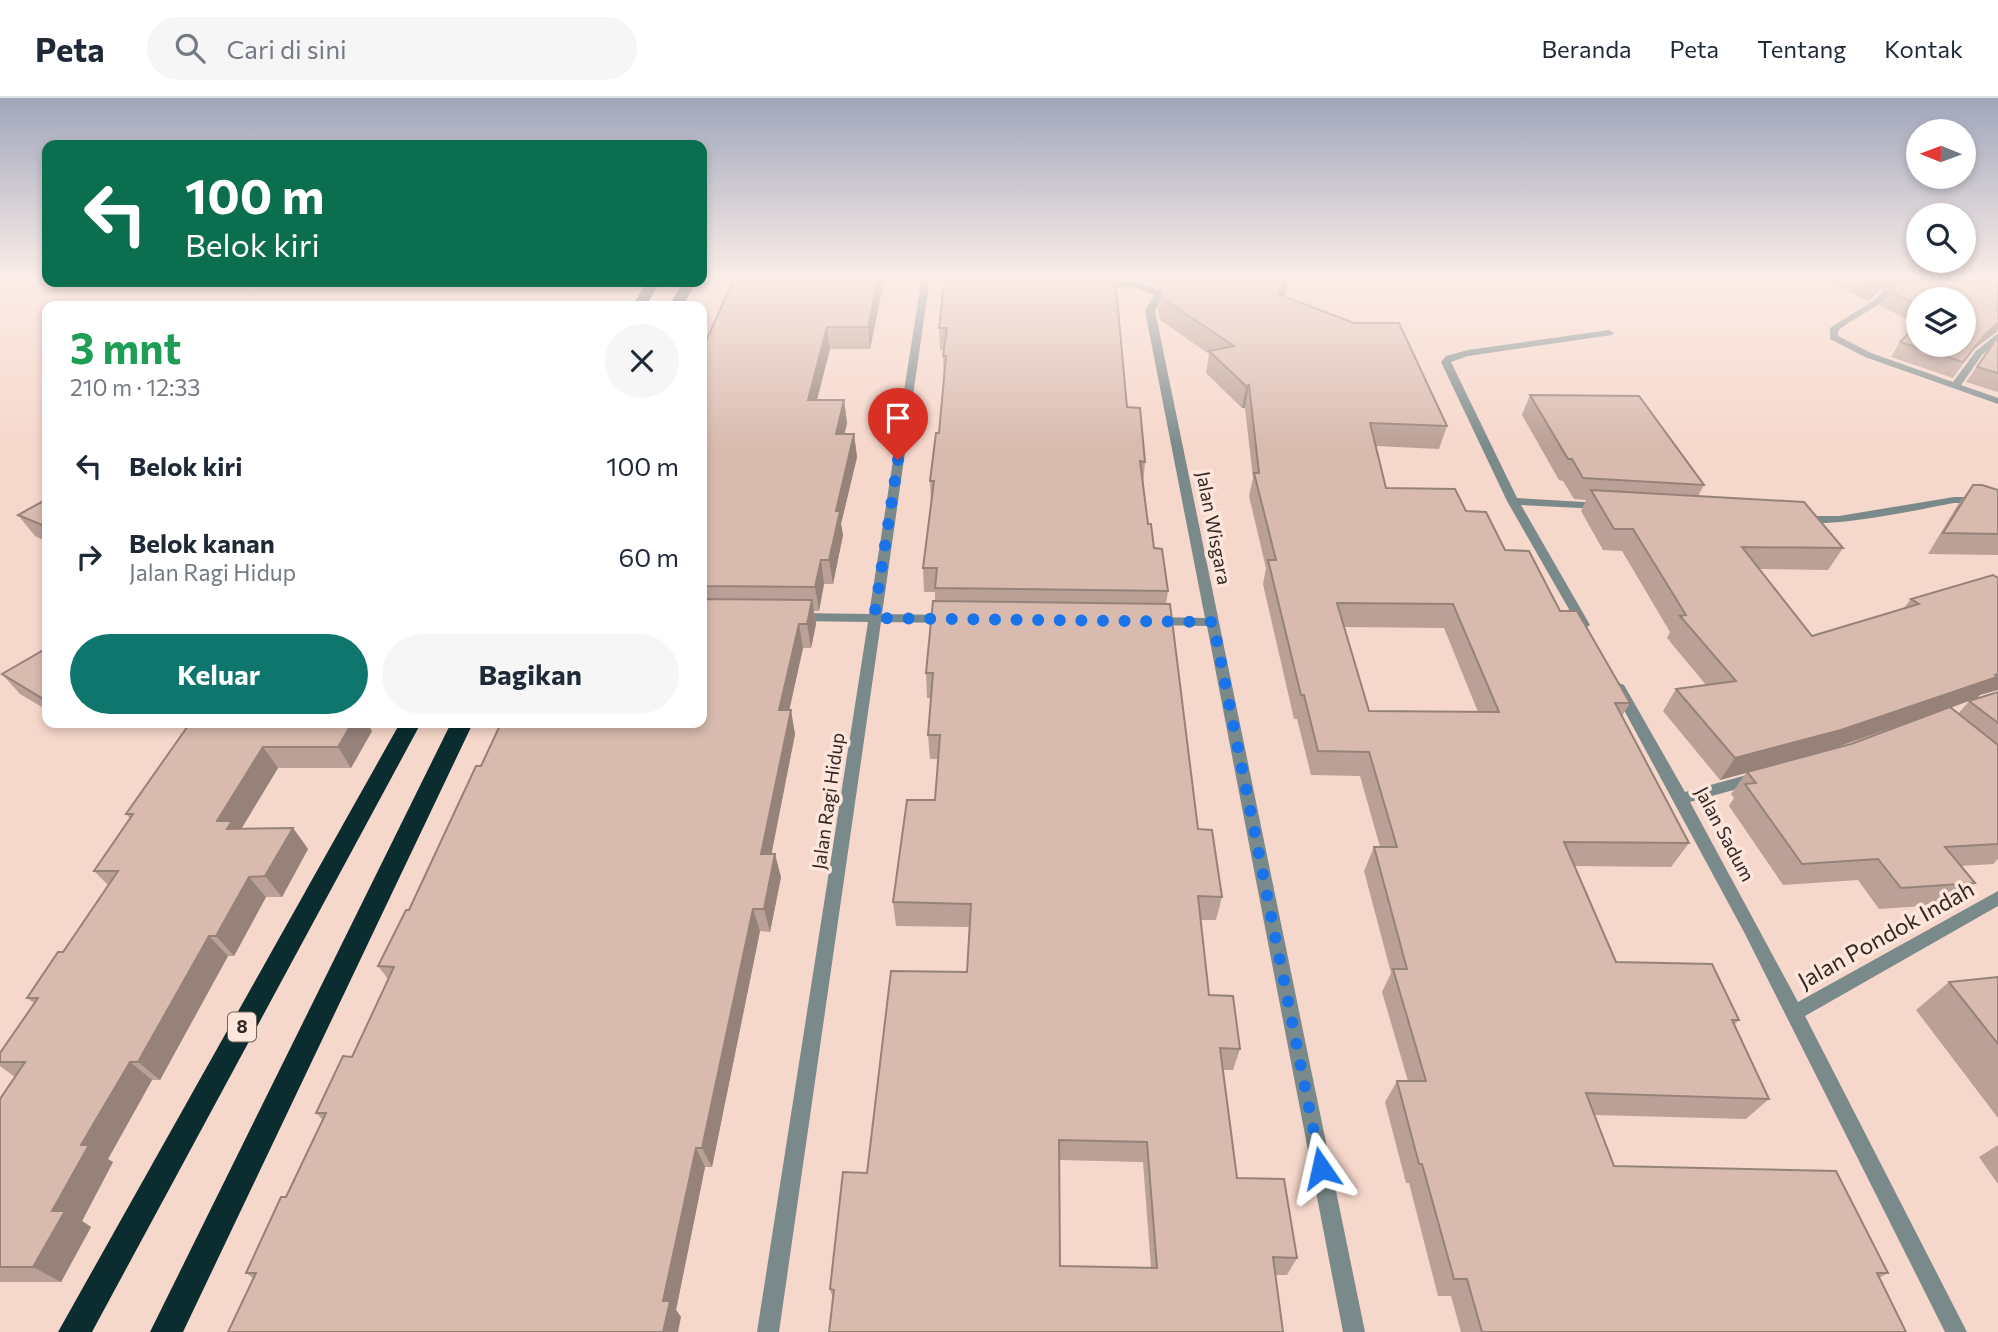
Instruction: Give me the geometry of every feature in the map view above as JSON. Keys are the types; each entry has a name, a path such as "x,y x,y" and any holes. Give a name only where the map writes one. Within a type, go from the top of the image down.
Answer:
{"highway":[{"name":"8","path":"74,1332 407,728"},
{"path":"166,1332 460,728"}],"street":[{"name":"Jalan Ragi Hidup","path":"768,1332 917,334"},
{"name":"Jalan Wisgara","path":"1155,334 1354,1332"},
{"path":"1594,644 1513,501 1446,362 1449,358 1468,353 1605,334"},
{"path":"1833,334 1833,337 1868,355 1998,401"},
{"path":"1954,387 1979,354 1998,336"},
{"path":"1786,518 1839,519 1954,500 1968,500 1998,511"},
{"path":"1513,501 1609,507"},
{"path":"782,617 969,619"},
{"path":"1145,621 1213,622"},
{"name":"Jalan Sadum","path":"1608,668 1682,799 1796,1012 1956,1332"},
{"path":"1682,799 1774,774"},
{"name":"Jalan Pondok Indah","path":"1796,1012 1998,898"}],"building":[{"path":"709,334 825,334 808,400 844,400 836,434 854,434 836,511 840,511 829,560 821,560 815,587 707,586 707,339"},
{"path":"946,334 1120,334 1127,407 1140,408 1145,462 1140,461 1148,524 1151,524 1154,548 1162,549 1168,591 935,588 937,568 923,568 934,481 930,481 936,433 939,433 946,356 943,356"},
{"path":"1215,334 1404,334 1447,426 1370,423 1386,488 1455,489 1466,511 1486,512 1505,550 1529,551 1560,611 1577,611 1630,703 1615,703 1689,843 1564,842 1616,962 1712,964 1739,1020 1732,1020 1769,1099 1586,1093 1614,1166 1836,1171 1888,1273 1877,1273 1906,1332 1482,1332 1467,1279 1454,1279 1397,1081 1426,1081 1393,969 1407,969 1374,847 1397,847 1369,752 1318,751 1304,695 1301,695 1268,560 1276,560 1254,473 1259,473 1249,385 1246,386 1209,351 1234,346","holes":["1337,603 1453,604 1499,712 1369,711"]},
{"path":"1976,334 1985,334 1976,345"},
{"path":"1998,338 1998,373 1977,367 1995,341"},
{"path":"1947,357 1967,357 1963,362"},
{"path":"1530,395 1639,396 1704,485 1583,478 1572,459 1568,459"},
{"path":"1973,485 1998,490 1998,534 1943,533"},
{"path":"1591,490 1804,502 1843,548 1742,547 1812,636 1919,604 1911,599 1993,575 1998,578 1997,677 1841,730 1735,758 1676,689 1736,681 1680,616 1686,615 1633,529 1614,529"},
{"path":"42,502 42,525 18,515"},
{"path":"707,599 812,600 807,624 799,624 779,710 791,710 761,854 775,854 764,909 753,909 702,1148 696,1148 663,1301 670,1301 663,1332 228,1332 256,1273 246,1273 281,1197 286,1197 326,1113 316,1113 343,1056 352,1057 394,967 378,966 406,910 409,910 476,766 481,766 499,728 707,728"},
{"path":"933,601 1170,604 1198,829 1212,830 1222,897 1198,896 1209,995 1233,996 1240,1049 1220,1048 1237,1178 1284,1179 1297,1258 1273,1257 1283,1332 829,1332 834,1290 830,1289 843,1172 867,1173 891,971 967,972 971,904 893,902 907,800 935,800 940,735 928,735 933,673 926,673","holes":["1059,1140 1147,1142 1157,1268 1060,1266"]},
{"path":"42,651 42,698 2,674"},
{"path":"1998,692 1998,723 1969,701"},
{"path":"1950,707 1998,745 1998,844 1945,847 1975,883 1901,888 1878,859 1802,864 1745,784 1756,783 1747,772 1851,744"},
{"path":"186,728 349,728 338,747 263,747 217,821 232,821 227,829 293,828 265,876 249,877 216,936 209,936 138,1062 130,1062 81,1145 89,1145 52,1211 65,1211 33,1267 0,1267 0,1099 25,1062 0,1062 0,1053 38,998 27,998 58,952 63,952 118,871 94,871 133,814 126,814"},
{"path":"1998,977 1998,1044 1949,982"}],"route":[{"path":"898,460 874,618 1213,622 1321,1168"}]}
